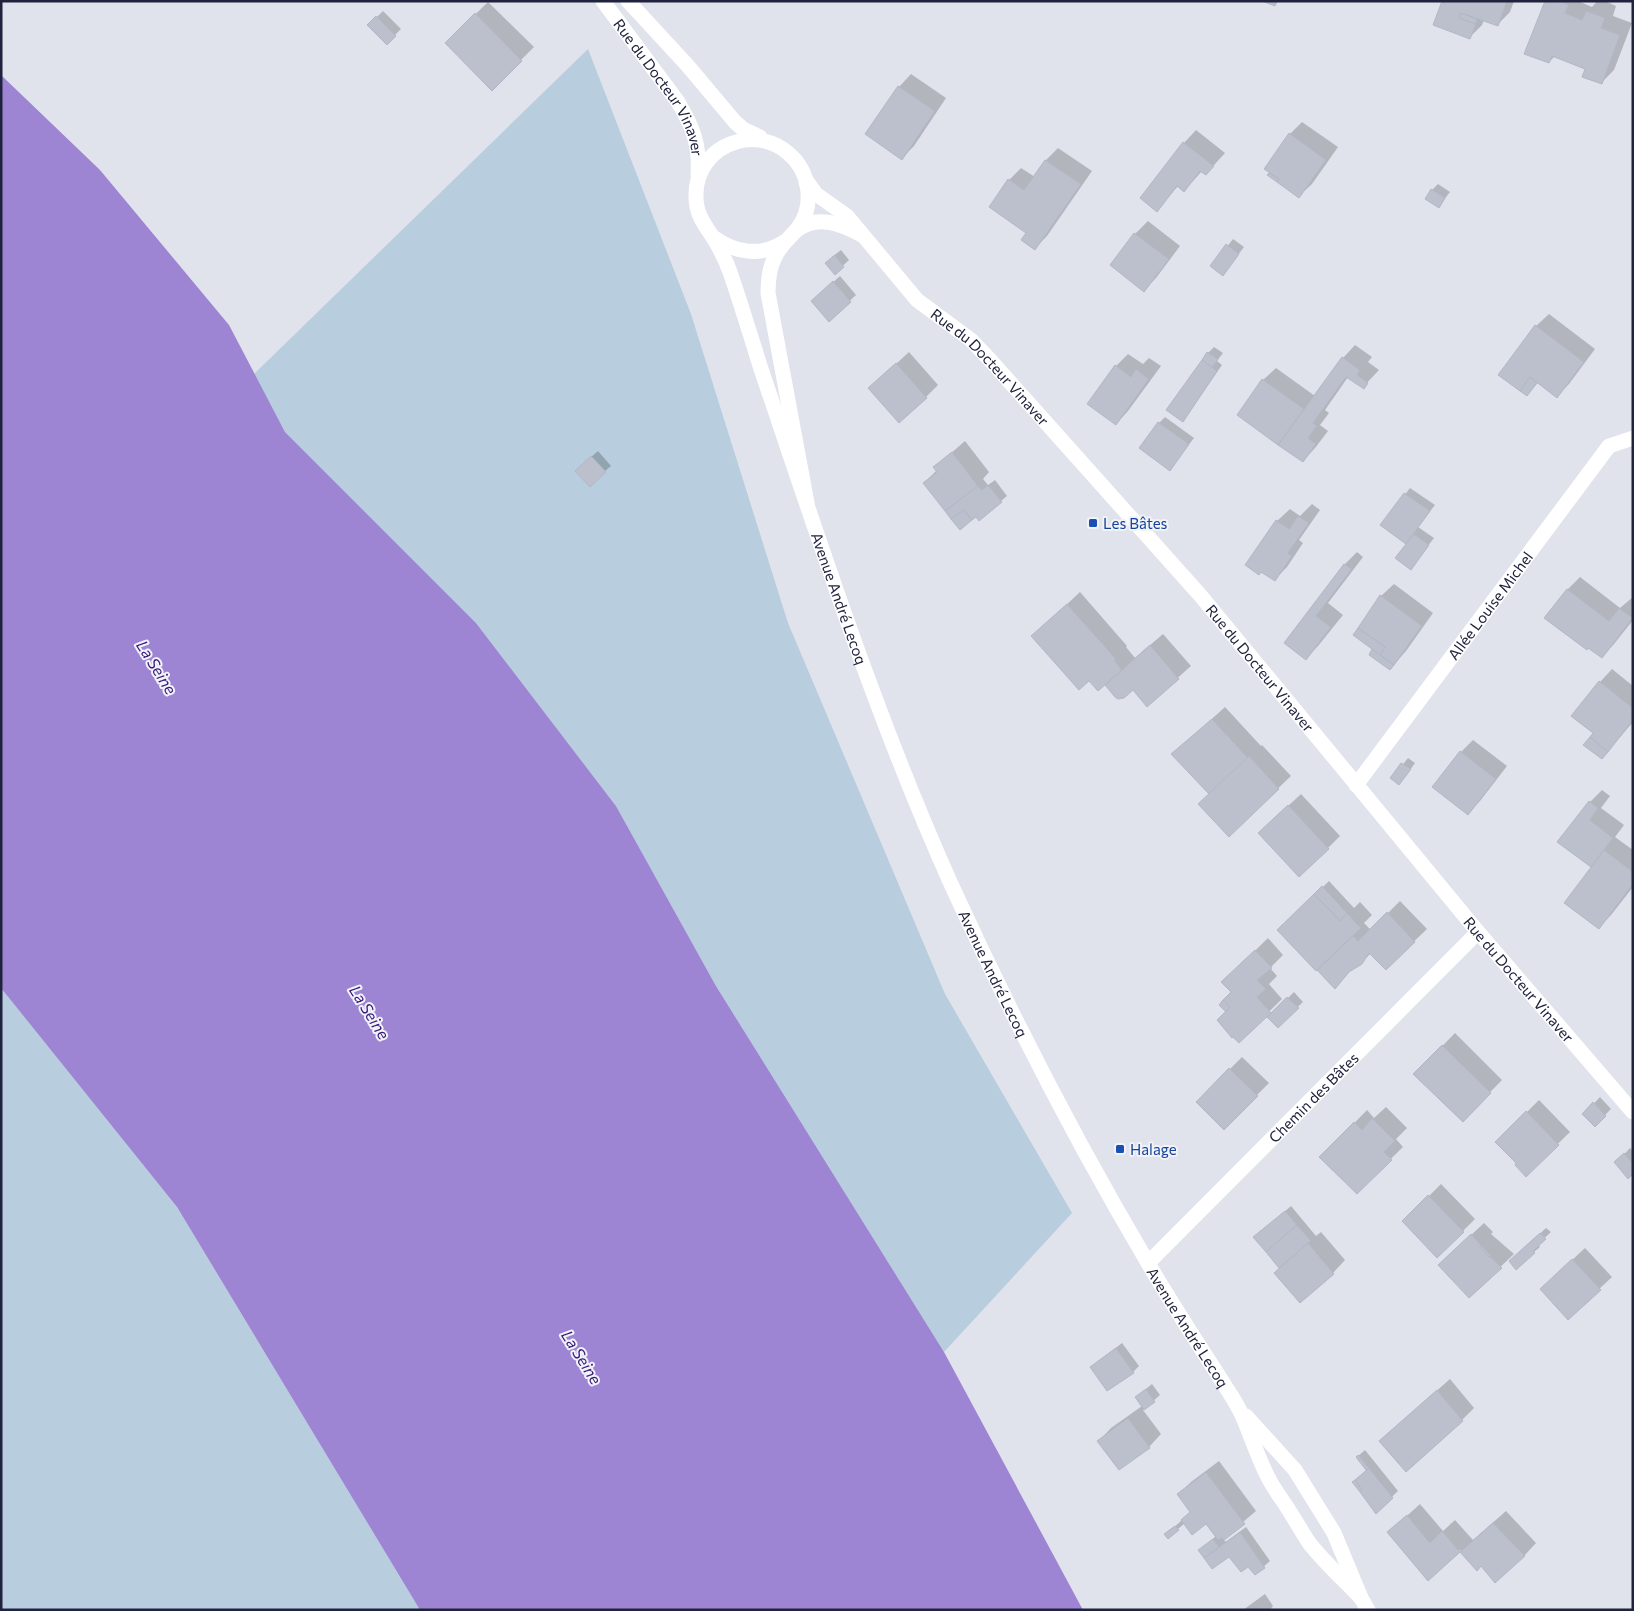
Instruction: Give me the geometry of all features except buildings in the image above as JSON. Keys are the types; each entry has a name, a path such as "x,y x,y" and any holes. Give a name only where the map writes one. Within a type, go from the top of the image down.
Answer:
{"main road":[{"name":"Rue du Docteur Vinaver","path":"603,1 678,102 687,118 694,133 698,150 698,179"},
{"name":"Rue du Docteur Vinaver","path":"628,1 688,66 735,122 743,129 772,143"},
{"path":"758,139 784,149 794,158 806,180 808,206 803,219 777,252 768,277 768,293 808,508 730,272 712,236 702,224 697,209 695,194 704,164 714,153 742,140 758,139"},
{"name":"Rue du Docteur Vinaver","path":"806,180 816,194 847,216 869,240 917,300 971,340 991,361 1200,596 1478,932 1633,1112"},
{"name":"Rue du Docteur Vinaver","path":"792,234 804,224 819,221 852,230 869,240"},
{"path":"712,236 724,245 752,252 764,251 777,246 792,234"},
{"name":"Allée Louise Michel","path":"1356,785 1609,446 1633,438"},
{"name":"Avenue André Lecoq","path":"808,508 883,719 950,881 1023,1036 1148,1263 1238,1407 1270,1480 1311,1545 1364,1604"},
{"name":"Chemin des Bâtes","path":"1148,1263 1478,932"},
{"name":"Avenue André Lecoq","path":"1238,1407 1295,1470 1334,1533 1364,1604"}],"shaded area":[{"path":"588,49 691,314 788,623 945,994 1072,1213 944,1352 716,986 616,806 476,623 285,432 254,374"},
{"path":"1,988 177,1207 420,1610 1,1610"}],"water":[{"name":"La Seine","path":"1,75 100,170 229,325 285,432 476,623 616,806 716,986 944,1352 1083,1610 420,1610 177,1207 1,988"}],"place":[{"name":"Les Bâtes","path":"1093,523"},
{"name":"Halage","path":"1120,1149"}]}
